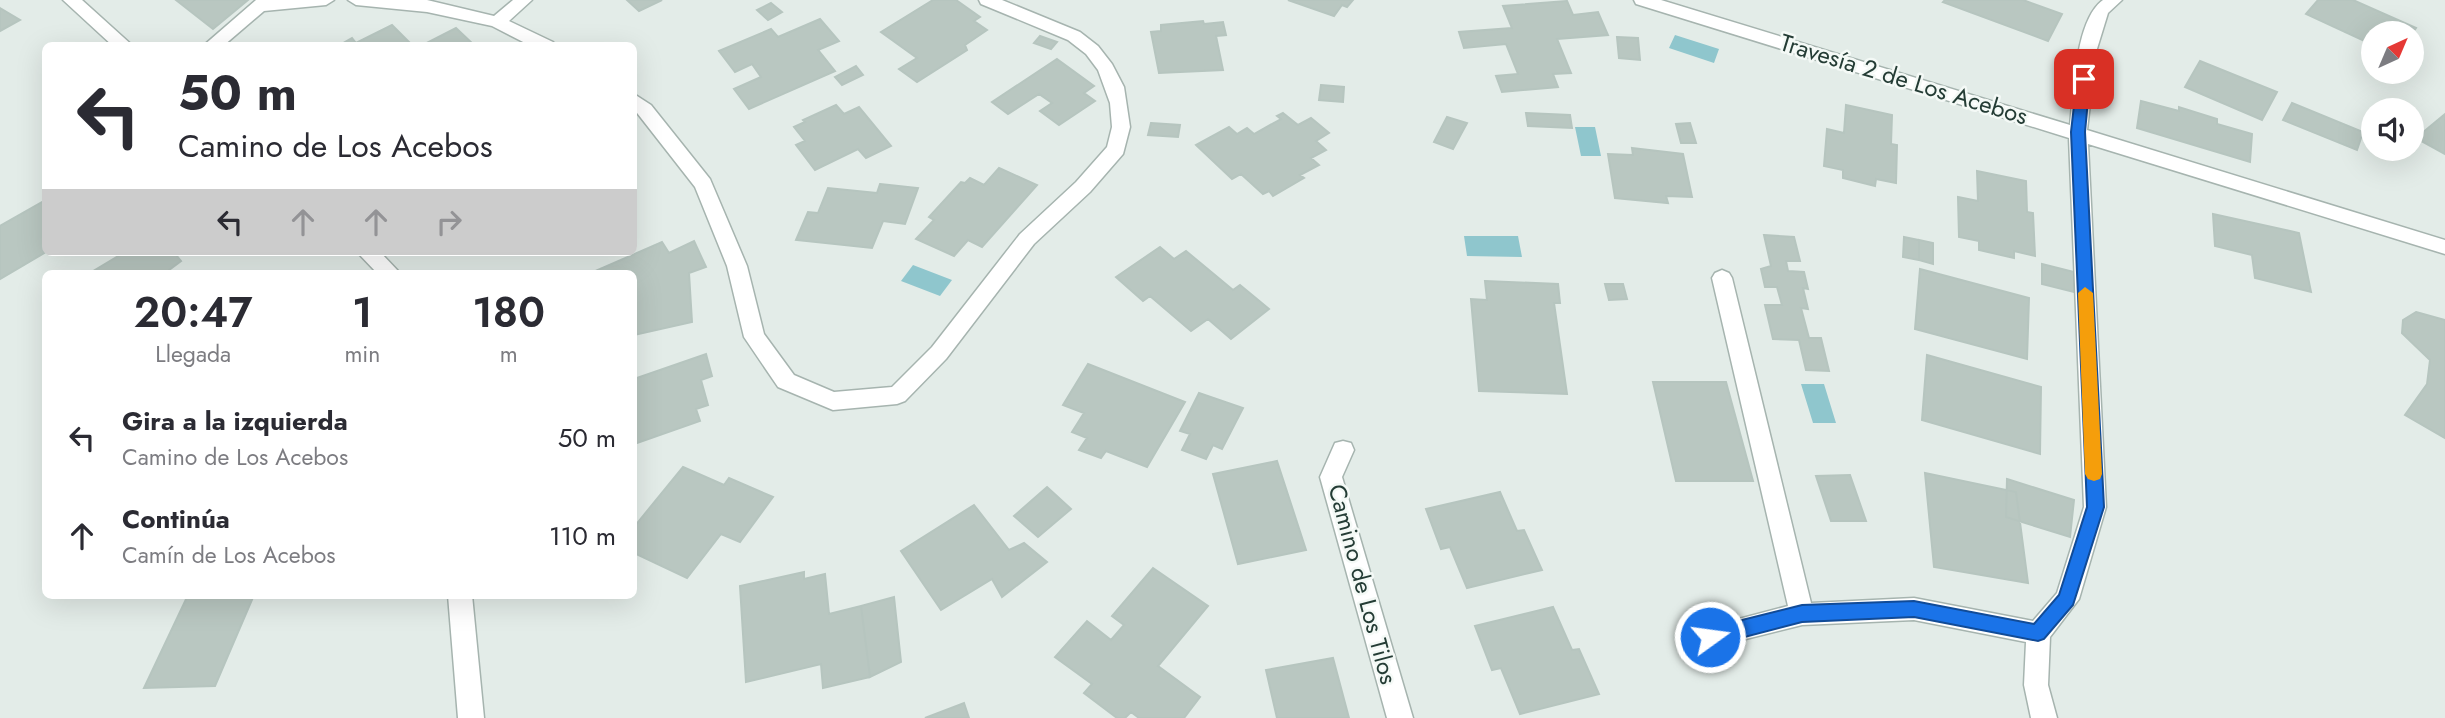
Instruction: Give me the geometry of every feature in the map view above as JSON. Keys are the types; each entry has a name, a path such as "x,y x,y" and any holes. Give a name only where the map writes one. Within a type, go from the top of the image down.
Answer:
{"street":[{"path":"71,0 120,42"},
{"path":"216,42 263,3 326,0"},
{"path":"356,0 427,6 497,22 539,42"},
{"path":"497,22 524,0"},
{"path":"637,102 645,109 703,184 737,265 754,337 786,381 833,401 897,395 939,353 1027,239 1083,187 1116,149 1121,127 1119,103 1106,68 1092,50 1074,36 987,0"},
{"name":"Travesía 2 de Los Acebos","path":"1642,0 2445,247"},
{"path":"2044,718 2036,685 2038,633 2067,599 2095,507 2078,132 2087,52 2100,10 2114,0"},
{"path":"371,256 387,270"},
{"path":"1721,278 1802,614"},
{"name":"Camino de Los Tilos","path":"1343,450 1332,477 1400,718"},
{"path":"460,599 471,718"},
{"path":"1710,637 1802,614 1914,609 2038,633"}],"water":[{"path":"1675,35 1719,49 1714,63 1669,48"},
{"path":"1575,127 1595,127 1601,156 1581,156"},
{"path":"1464,236 1518,236 1522,257 1467,256"},
{"path":"913,265 952,280 940,296 901,281"},
{"path":"1801,384 1824,384 1836,423 1813,423"}],"building":[{"path":"176,0 248,0 213,29"},
{"path":"627,0 662,0 639,11"},
{"path":"933,0 956,0 980,17 974,21 987,30 965,45 967,50 917,82 899,69 917,58 881,32"},
{"path":"1288,0 1353,0 1347,7 1342,5 1334,16"},
{"path":"2023,0 2062,14 2048,41 1943,2"},
{"path":"2318,0 2353,0 2400,21 2361,21 2361,39 2306,14"},
{"path":"1567,1 1573,15 1598,12 1608,35 1557,39 1571,73 1553,74 1558,87 1502,92 1496,76 1518,74 1506,44 1464,48 1459,32 1512,28 1503,6"},
{"path":"771,3 782,12 768,20 757,10"},
{"path":"0,8 20,20 0,31"},
{"path":"820,19 839,41 818,50 835,71 749,109 734,89 761,77 752,64 735,72 719,51 771,29 778,37"},
{"path":"1203,21 1204,24 1223,22 1226,35 1216,36 1223,70 1159,73 1151,32 1161,31 1161,25"},
{"path":"392,25 409,42 358,42"},
{"path":"456,28 471,42 429,42"},
{"path":"1040,36 1057,42 1051,49 1034,43"},
{"path":"1617,37 1638,38 1640,60 1619,58"},
{"path":"1057,59 1094,86 1084,93 1095,101 1059,125 1040,111 1052,103 1039,94 1008,114 992,102"},
{"path":"2200,61 2277,92 2262,120 2185,87"},
{"path":"856,66 863,75 842,85 835,77"},
{"path":"1321,85 1344,87 1343,102 1319,100"},
{"path":"2141,101 2179,111 2179,107 2217,119 2217,124 2252,134 2250,162 2137,128"},
{"path":"2292,103 2361,131 2361,138 2357,150 2283,120"},
{"path":"836,105 844,114 859,107 891,146 866,158 858,149 815,170 796,145 805,141 794,127"},
{"path":"1846,105 1892,115 1891,144 1897,145 1896,183 1876,179 1875,186 1843,178 1843,170 1824,166 1827,129 1844,133"},
{"path":"1283,113 1298,125 1311,118 1329,133 1316,141 1326,150 1311,158 1319,165 1300,175 1304,178 1273,196 1269,191 1263,194 1241,174 1232,179 1196,145 1229,127 1237,134 1247,128 1254,134 1281,119 1277,116"},
{"path":"1526,113 1570,115 1572,128 1528,126"},
{"path":"2445,114 2445,154 2424,142 2424,131"},
{"path":"1447,117 1467,123 1453,149 1434,142"},
{"path":"1151,123 1180,125 1178,137 1148,135"},
{"path":"1690,123 1696,143 1681,143 1676,124"},
{"path":"1632,148 1683,154 1692,197 1666,196 1668,203 1615,198 1608,154 1633,155"},
{"path":"999,168 1037,185 982,247 968,240 954,256 916,239 934,220 929,217 961,182 965,183 970,178 984,185"},
{"path":"1977,171 2026,181 2027,212 2033,213 2035,256 2014,251 2014,258 1979,250 1979,241 1959,237 1958,197 1978,201"},
{"path":"880,184 918,188 905,224 883,221 872,248 796,240 808,212 818,213 828,188 877,193"},
{"path":"42,202 42,254 0,279 0,226"},
{"path":"2213,214 2299,233 2311,292 2255,278 2252,255 2215,246"},
{"path":"1764,235 1794,237 1800,261 1786,261 1788,271 1804,272 1808,289 1803,288 1808,309 1801,308 1809,338 1821,338 1829,371 1806,370 1799,340 1773,339 1765,305 1782,305 1777,287 1765,287 1761,269 1771,266"},
{"path":"1904,237 1919,240 1919,260 1903,257"},
{"path":"1919,240 1933,243 1933,264 1919,260"},
{"path":"694,241 706,267 689,273 692,322 637,334 637,270 598,270 630,256 637,256 637,253 662,242 669,253"},
{"path":"1160,247 1174,259 1186,251 1233,290 1240,285 1269,309 1231,339 1208,319 1191,331 1150,296 1143,301 1116,277"},
{"path":"118,256 177,256 181,261 169,270 95,270"},
{"path":"2042,264 2074,272 2074,292 2042,284"},
{"path":"1920,269 2029,298 2027,359 1915,329"},
{"path":"1485,281 1558,284 1560,303 1554,303 1567,394 1479,391 1471,299 1487,300"},
{"path":"1605,284 1623,284 1627,299 1609,300"},
{"path":"2416,312 2445,320 2445,438 2405,415 2427,384 2430,360 2402,333 2403,320"},
{"path":"706,354 712,376 701,380 708,405 696,409 700,421 637,443 637,378"},
{"path":"1927,355 2041,387 2040,454 1922,420"},
{"path":"1088,364 1185,402 1147,467 1106,451 1101,458 1079,450 1087,438 1072,432 1084,413 1063,405"},
{"path":"1653,382 1726,382 1753,481 1676,481"},
{"path":"1199,393 1243,408 1222,449 1213,445 1206,459 1182,450 1190,434 1180,431"},
{"path":"1277,461 1306,550 1238,564 1213,474"},
{"path":"683,467 724,485 729,478 773,497 740,542 721,534 687,578 637,554 637,523"},
{"path":"1925,473 2016,492 2028,583 1934,567"},
{"path":"1850,475 1866,521 1831,521 1816,476"},
{"path":"2007,479 2074,500 2070,537 2006,517"},
{"path":"1047,487 1071,509 1038,537 1014,516"},
{"path":"1500,492 1517,531 1524,530 1542,570 1467,588 1450,547 1441,549 1426,509"},
{"path":"974,505 1009,550 1024,543 1047,562 1002,597 992,579 941,610 901,551"},
{"path":"1153,568 1208,606 1158,666 1200,697 1184,718 1139,718 1131,712 1125,718 1117,718 1084,693 1092,684 1055,657 1087,621 1111,640 1124,625 1112,616"},
{"path":"804,572 804,579 825,574 829,614 861,606 870,677 823,688 821,664 746,682 740,586"},
{"path":"894,597 901,662 870,677 861,606"},
{"path":"186,599 252,599 215,686 144,688"},
{"path":"1553,607 1572,650 1579,649 1599,694 1520,714 1501,668 1492,670 1475,626"},
{"path":"1333,658 1349,718 1277,718 1266,670"},
{"path":"964,703 969,718 925,718"}],"slow traffic":[{"path":"2085,293 2094,474"}],"route":[{"path":"1710,637 1802,614 1914,609 2038,633 2067,599 2095,507 2078,132 2084,79"}]}
